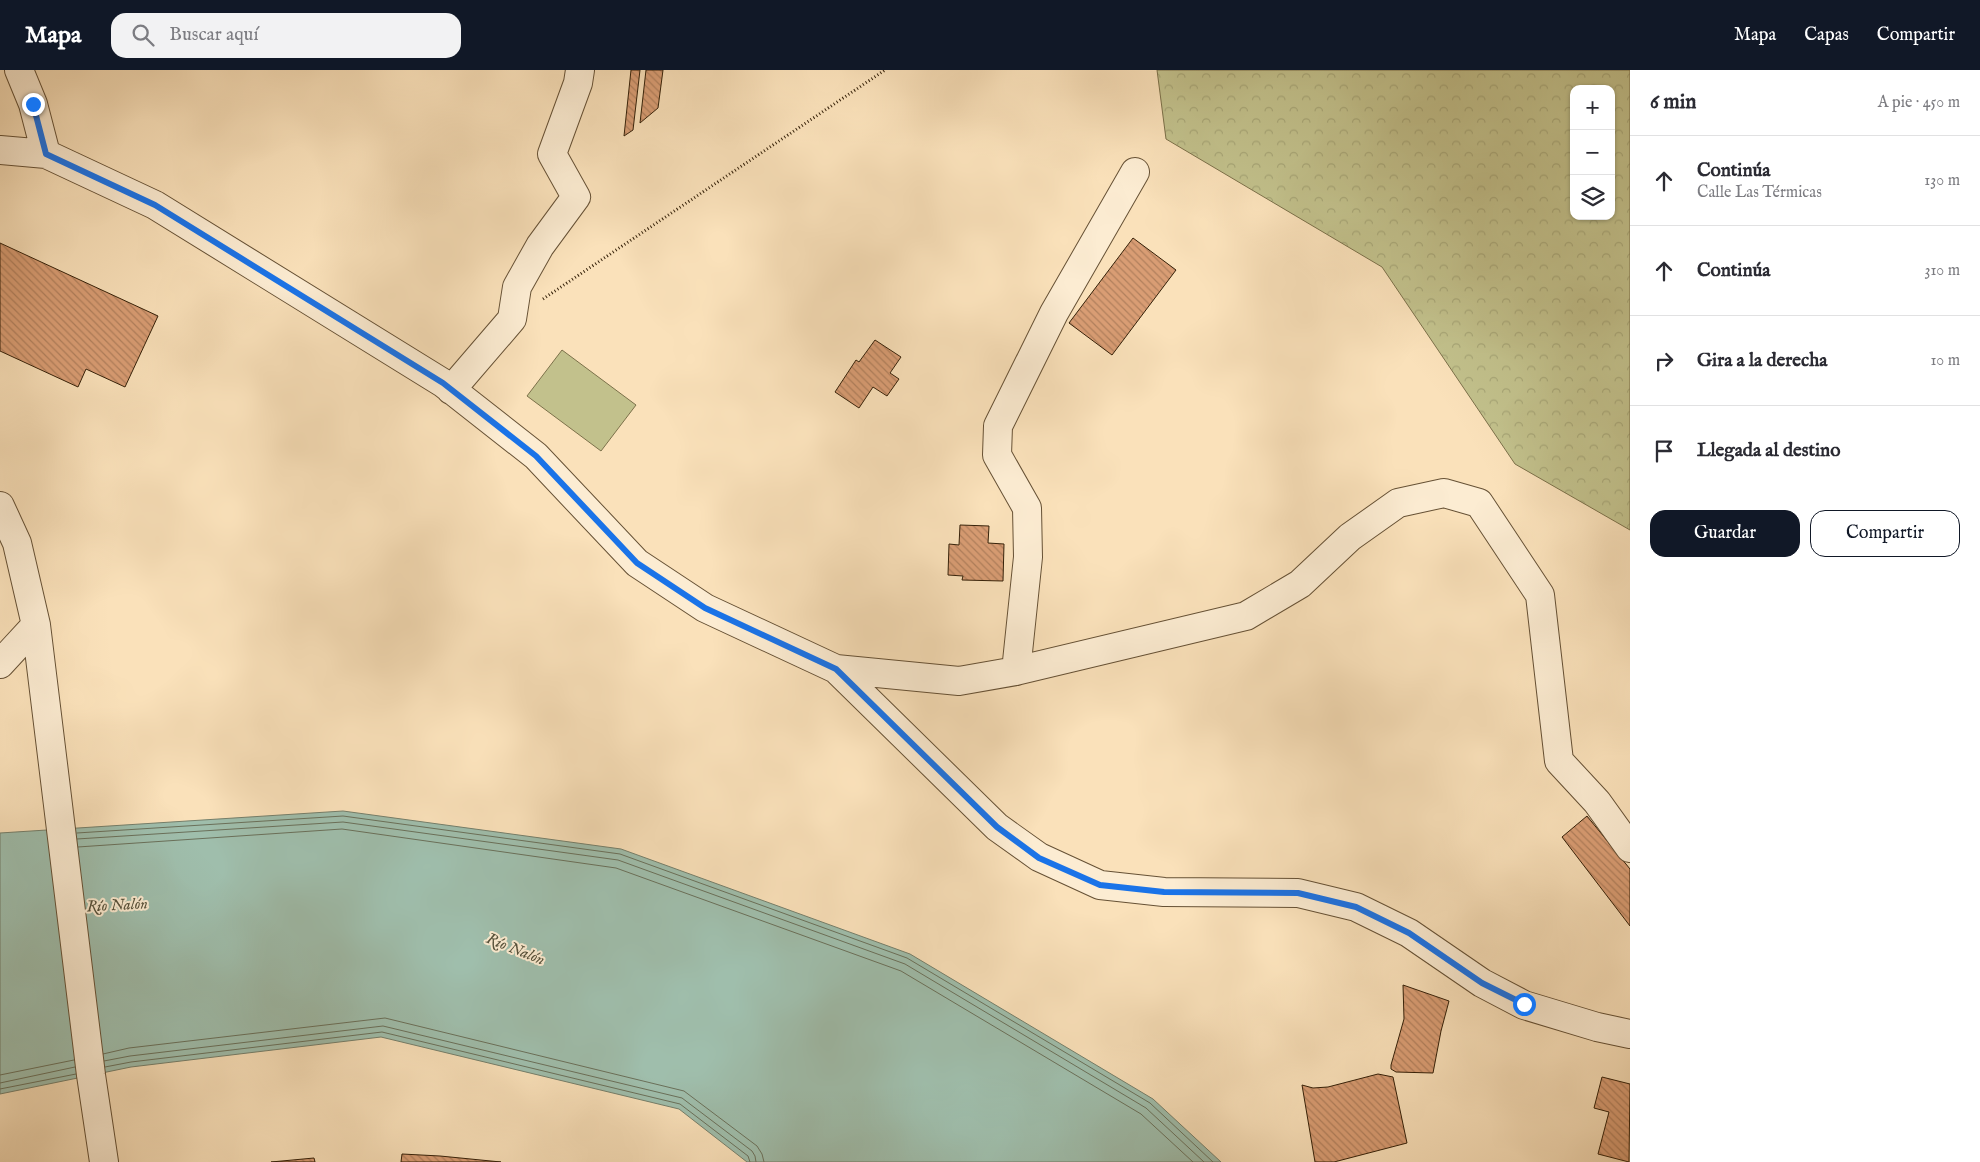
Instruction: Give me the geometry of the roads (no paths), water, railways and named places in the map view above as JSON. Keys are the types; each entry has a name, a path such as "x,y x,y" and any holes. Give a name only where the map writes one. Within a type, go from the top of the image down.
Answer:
{"street":[{"path":"19,70 33,104 46,154"},
{"path":"451,390 512,319 517,287 540,246 576,198 552,154 578,83 580,70"},
{"path":"0,150 46,154 155,205 451,390 536,456 637,563 705,608 836,669 959,681 1016,672 1246,616 1300,584 1350,537 1398,503 1444,493 1479,503 1540,595 1558,760 1596,802 1630,848"},
{"path":"1016,672 1028,557 1027,508 997,455 998,426 1054,313 1135,172"},
{"path":"0,506 17,543 36,626 60,829 104,1162"},
{"path":"0,664 36,626"},
{"path":"836,669 997,827 1039,858 1100,885 1164,892 1298,893 1356,907 1409,933 1482,983 1524,1004 1597,1027 1630,1034"}],"water":[{"name":"Río Nalón","path":"343,811 621,849 910,954 1153,1099 1221,1162 747,1162 679,1109 381,1037 131,1067 0,1094 0,833"}]}
